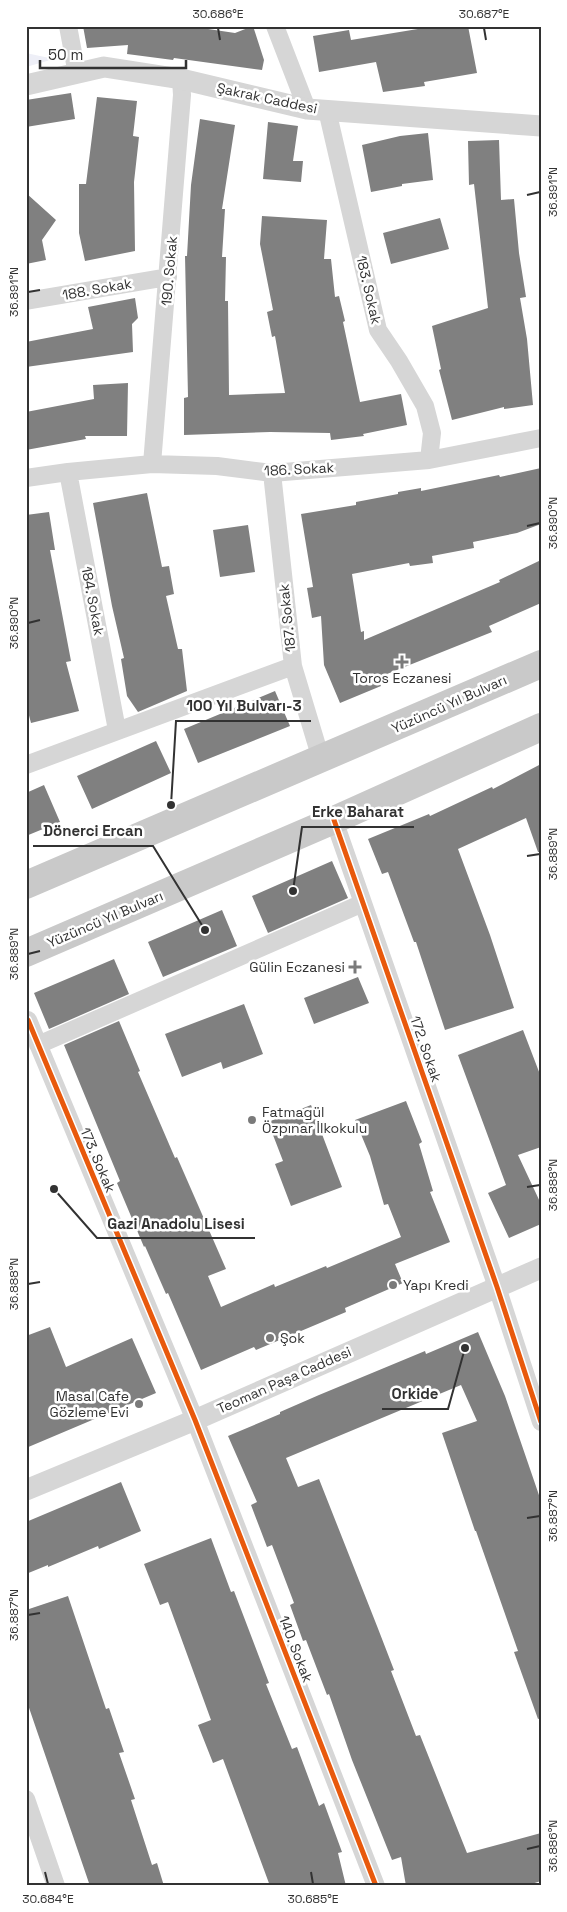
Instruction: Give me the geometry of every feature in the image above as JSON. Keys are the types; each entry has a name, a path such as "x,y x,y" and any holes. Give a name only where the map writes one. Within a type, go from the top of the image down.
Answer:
{"main road":[{"name":"Yüzüncü Yıl Bulvarı","path":"26,885 541,664"},
{"name":"Yüzüncü Yıl Bulvarı","path":"26,953 334,820 541,727"}],"street":[{"path":"68,26 77,74"},
{"name":"183. Sokak","path":"275,26 317,110 378,330 399,361 425,406 432,433 430,460"},
{"name":"Şakrak Caddesi","path":"26,85 104,67 181,79 317,110 541,126"},
{"name":"190. Sokak","path":"152,464 182,95 181,79"},
{"name":"188. Sokak","path":"26,301 168,277"},
{"name":"186. Sokak","path":"26,478 152,464 217,466 272,473 430,460 541,438"},
{"name":"184. Sokak","path":"68,472 117,730"},
{"name":"187. Sokak","path":"272,473 293,666 321,760"},
{"path":"26,765 293,666"},
{"name":"172. Sokak","path":"334,820 497,1287 541,1422"},
{"path":"38,1045 363,904"},
{"name":"173. Sokak","path":"28,1020 195,1420"},
{"name":"Teoman Paşa Caddesi","path":"26,1490 195,1420 541,1268"},
{"name":"140. Sokak","path":"195,1420 376,1886"},
{"path":"26,1799 56,1886"}],"shaded area":[{"path":"26,53 54,59 26,67"}],"building":[{"path":"83,26 188,26 235,33 253,26 264,60 262,70 174,58 173,60 127,54 128,45 87,48"},
{"path":"436,26 468,26 477,73 424,82 425,86 383,92 376,62 319,72 313,36 349,30 351,40"},
{"path":"71,93 75,119 26,127 26,100"},
{"path":"97,97 137,101 133,136 139,137 134,182 135,251 85,261 79,233 79,184 86,184"},
{"path":"200,119 235,125 222,209 225,209 222,257 226,257 225,301 228,301 229,395 285,393 275,336 272,337 267,312 273,310 260,244 262,216 327,220 324,259 331,259 335,297 339,296 345,321 343,322 360,402 401,394 407,425 363,434 364,436 331,440 330,433 270,432 184,435 184,398 188,397 185,256 187,256 191,185"},
{"path":"268,122 298,126 293,161 303,161 301,182 263,179"},
{"path":"428,133 433,180 402,184 402,186 371,192 362,145 400,136"},
{"path":"499,140 501,200 514,199 519,253 526,297 520,298 527,339 533,405 504,409 504,407 452,420 439,370 441,369 432,326 488,308 474,184 469,185 468,141"},
{"path":"26,193 56,220 42,240 46,260 26,264"},
{"path":"440,218 449,249 391,264 383,233"},
{"path":"135,298 138,318 132,324 133,352 26,367 26,342 93,329 88,307"},
{"path":"128,383 127,436 85,436 86,439 26,450 26,412 94,399 93,385"},
{"path":"541,468 541,524 517,533 473,542 474,548 432,556 433,563 410,566 409,563 352,574 361,632 364,631 364,640 500,582 499,580 541,560 541,603 489,626 492,632 377,678 381,686 340,703 324,665 321,616 312,618 307,588 313,587 301,514 356,505 356,502 398,494 398,492 421,488 421,491"},
{"path":"147,493 162,567 169,566 174,594 166,596 178,649 182,649 187,691 138,712 127,696 121,659 124,658 112,606 93,503"},
{"path":"49,512 55,550 50,550 71,661 66,662 79,711 31,723 26,704 26,515"},
{"path":"248,525 255,572 220,577 213,530"},
{"path":"275,691 290,726 198,763 184,729"},
{"path":"156,741 171,773 92,809 77,776"},
{"path":"541,764 541,852 538,852 526,818 458,849 490,935 514,1008 445,1030 416,942 414,942 388,872 382,874 368,839 429,814 430,816 492,787 493,789"},
{"path":"44,785 60,822 26,836 26,793"},
{"path":"332,861 348,898 268,933 252,896"},
{"path":"222,910 237,946 163,977 148,942"},
{"path":"114,959 129,994 49,1029 34,993"},
{"path":"358,977 369,1003 314,1024 304,998"},
{"path":"244,1004 263,1054 223,1069 221,1062 182,1077 165,1034"},
{"path":"119,1021 140,1071 138,1072 175,1158 177,1157 226,1269 208,1276 221,1307 274,1284 275,1287 326,1266 327,1268 401,1237 388,1204 384,1205 370,1156 355,1120 406,1101 422,1142 419,1144 433,1191 430,1192 450,1242 395,1264 403,1283 345,1308 346,1312 256,1350 254,1347 201,1370 168,1293 166,1294 144,1247 117,1183 120,1181 64,1045"},
{"path":"523,1030 541,1077 541,1147 518,1155 541,1204 541,1224 509,1238 488,1193 506,1185 458,1055"},
{"path":"311,1105 342,1187 291,1206 275,1164 283,1161 268,1122"},
{"path":"50,1327 66,1367 132,1338 156,1393 26,1448 26,1336"},
{"path":"478,1332 505,1396 541,1501 541,1718 538,1719 514,1652 518,1651 442,1433 477,1421 461,1385 286,1458 298,1487 319,1479 394,1670 391,1671 416,1736 420,1735 467,1853 541,1833 541,1881 525,1886 406,1886 401,1857 392,1860 352,1760 329,1694 327,1695 306,1640 303,1641 290,1605 294,1603 272,1545 267,1547 251,1505 257,1502 228,1436 319,1395 425,1351 426,1354"},
{"path":"121,1482 141,1531 99,1549 98,1546 26,1574 26,1522"},
{"path":"211,1538 231,1592 234,1591 269,1683 266,1684 292,1749 297,1747 319,1806 324,1803 342,1852 338,1853 346,1886 270,1886 223,1759 213,1763 198,1725 211,1720 168,1602 160,1605 144,1564"},
{"path":"68,1596 106,1709 109,1708 124,1752 119,1753 135,1799 131,1800 152,1865 157,1863 164,1886 90,1886 26,1699 26,1610"}],"cycle path":[{"path":"334,820 497,1287 541,1422"},
{"path":"28,1020 195,1420 376,1886"}],"place":[{"name":"Toros Eczanesi","path":"402,662"},
{"name":"100 Yıl Bulvarı-3","path":"171,805"},
{"name":"Erke Baharat","path":"293,891"},
{"name":"Dönerci Ercan","path":"205,930"},
{"name":"Gülin Eczanesi","path":"355,967"},
{"name":"Fatmagül Özpınar İlkokulu","path":"252,1120"},
{"name":"Gazi Anadolu Lisesi","path":"54,1189"},
{"name":"Yapı Kredi","path":"393,1285"},
{"name":"Şok","path":"270,1338"},
{"name":"Orkide","path":"465,1348"},
{"name":"Masal Cafe Gözleme Evi","path":"139,1404"}]}
